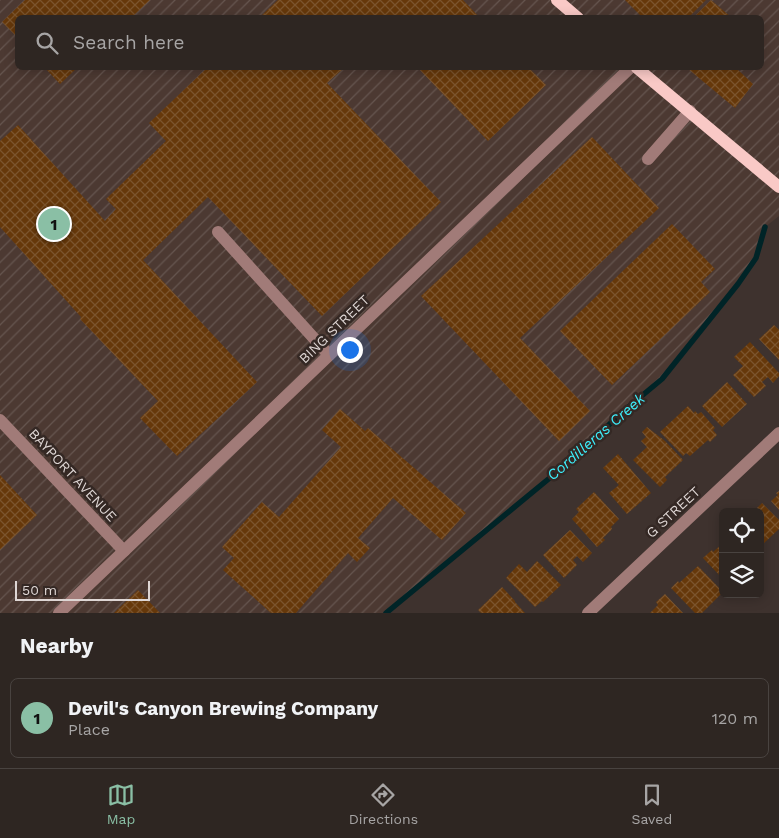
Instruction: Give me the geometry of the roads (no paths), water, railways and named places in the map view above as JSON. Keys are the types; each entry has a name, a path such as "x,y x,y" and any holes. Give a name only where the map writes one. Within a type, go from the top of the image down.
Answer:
{"main road":[{"path":"557,0 574,15"},
{"path":"639,70 779,187"}],"street":[{"name":"BING STREET","path":"59,613 628,70"},
{"path":"648,159 690,111"},
{"path":"218,232 329,355"},
{"name":"BAYPORT AVENUE","path":"0,420 124,551"},
{"name":"G STREET","path":"588,613 779,433"}],"waterway":[{"name":"Cordilleras Creek","path":"386,613 580,453 620,414 662,379 738,284 756,258 765,227"}],"place":[{"name":"Devil's Canyon Brewing Company","path":"54,224"}]}
